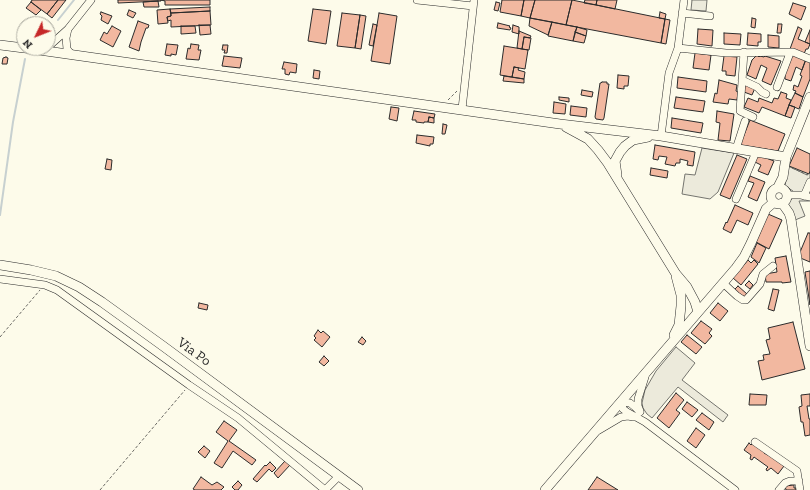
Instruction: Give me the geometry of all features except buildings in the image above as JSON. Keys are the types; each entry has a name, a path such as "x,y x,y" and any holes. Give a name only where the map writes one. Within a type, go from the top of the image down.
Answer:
{"main road":[{"path":"0,44 16,47"},
{"path":"56,51 72,55 560,124 661,136 756,152 786,161"},
{"path":"810,97 786,161 783,177 778,188 774,189 771,193 771,198 781,200 791,219 810,346"},
{"path":"560,124 588,140 598,150 619,181 676,274 687,287 697,313"},
{"path":"619,181 615,168 615,161 625,146 633,140 643,137 661,136"},
{"path":"545,490 744,257 766,209 781,200 784,190 778,188"},
{"name":"Via Po","path":"0,265 56,276 79,287 157,342 358,490"},
{"path":"676,274 681,295 686,304 697,313"},
{"path":"670,344 678,325 681,295"}],"street":[{"path":"56,39 68,29 91,0"},
{"path":"417,0 473,3 462,109"},
{"path":"661,136 669,73 678,48 684,0"},
{"path":"682,13 710,16"},
{"path":"68,29 66,38 67,49 72,55"},
{"path":"678,48 726,52 793,52 810,59"},
{"path":"744,52 740,111 753,117"},
{"path":"777,87 790,52"},
{"path":"742,80 757,86 766,94"},
{"path":"736,149 745,121"},
{"path":"736,199 756,152"},
{"path":"781,200 807,197 810,182"},
{"path":"723,283 737,296 746,300 760,284 763,274 773,266"},
{"path":"0,278 42,284 57,290 189,385 238,418 325,490 339,476"},
{"path":"638,415 638,398 646,372"},
{"path":"621,402 623,409 638,415 727,487 735,490"},
{"path":"594,433 621,417 638,415"},
{"path":"755,442 797,471 800,490"},
{"path":"779,490 785,483 790,481 799,481"}],"path":[{"path":"786,161 810,176"},
{"path":"0,337 38,293 42,284"},
{"path":"100,490 189,385"}],"shaded area":[{"path":"692,0 707,0 706,11 691,10"},
{"path":"702,148 734,153 718,192 710,199 682,194 685,174 695,175"},
{"path":"788,166 807,175 810,170 810,201 799,201 805,216 795,220 786,205 791,200 793,191 785,186"},
{"path":"676,347 695,363 682,380 728,415 723,422 678,387 652,418 643,408 642,403 645,390 656,371"}],"waterway":[{"path":"58,20 74,0"},
{"path":"0,215 13,122 25,59"}]}
